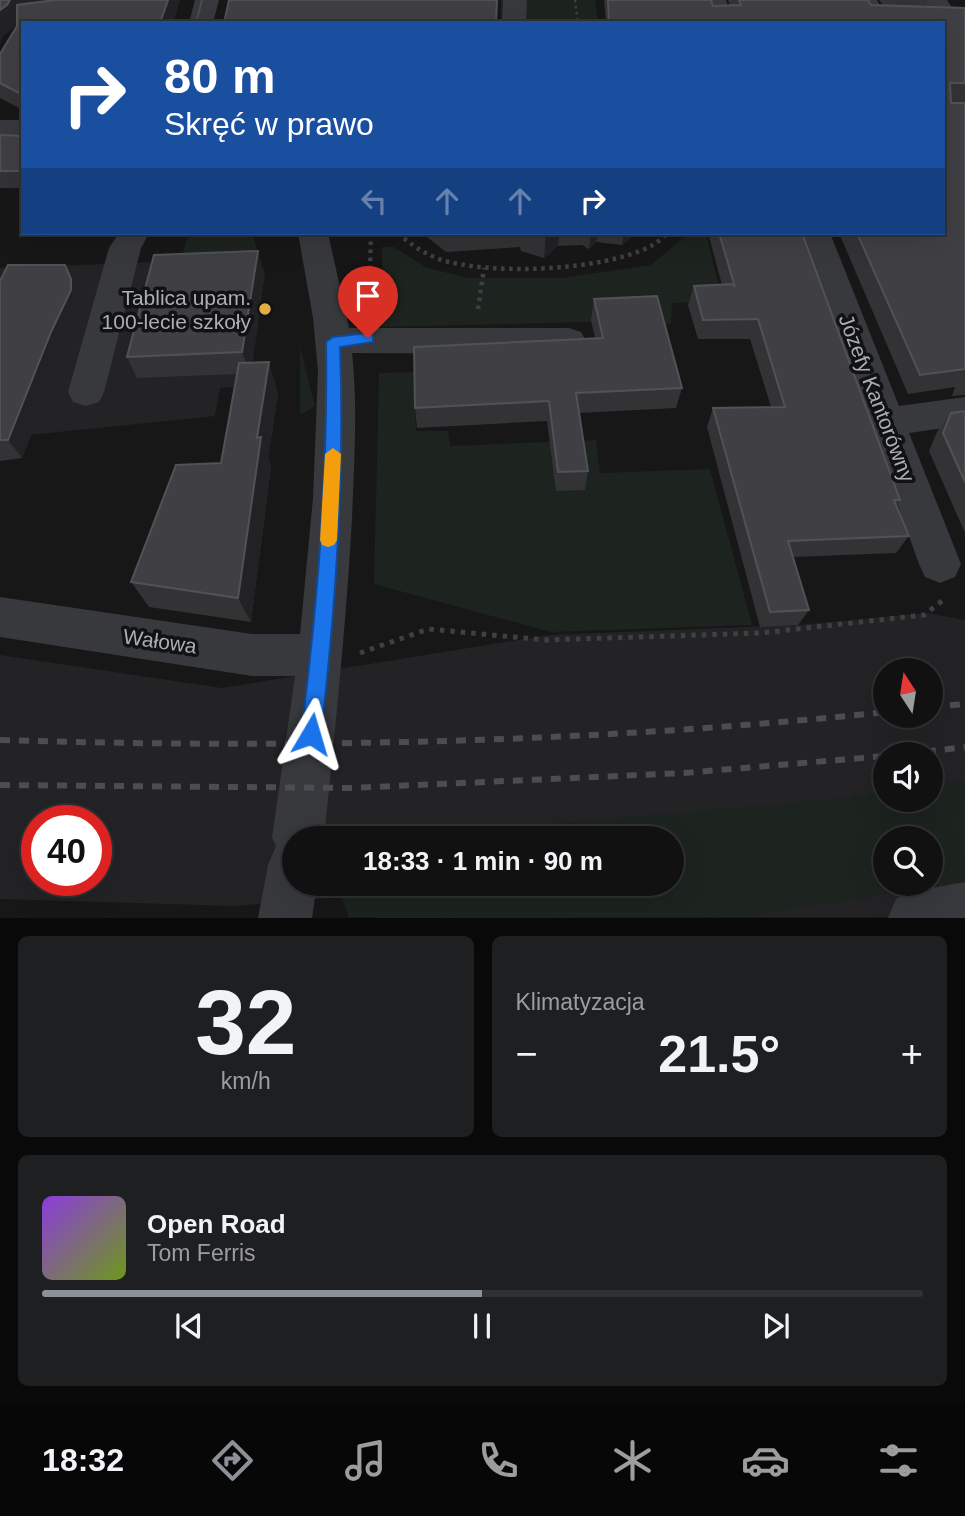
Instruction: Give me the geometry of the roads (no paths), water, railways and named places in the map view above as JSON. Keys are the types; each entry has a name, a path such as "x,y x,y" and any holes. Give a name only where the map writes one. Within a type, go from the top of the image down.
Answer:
{"street":[{"path":"202,21 207,0"},
{"path":"514,21 515,0"},
{"path":"714,0 721,21"},
{"path":"870,9 935,18 943,12 935,0"},
{"path":"0,128 21,128"},
{"path":"86,392 125,248 133,235"},
{"name":"Józefy Kantorówny","path":"816,235 940,564"},
{"path":"302,826 340,654 333,342 322,278 310,236"},
{"path":"333,342 368,338 569,341"},
{"path":"887,422 965,411"},
{"name":"Wałowa","path":"0,617 252,654 340,654"},
{"path":"285,918 289,896"},
{"path":"915,918 965,909"}],"tram line":[{"path":"197,21 202,0"}],"railway":[{"path":"943,706 965,704"},
{"path":"0,740 222,744 443,741 665,731 873,713"},
{"path":"943,750 965,747"},
{"path":"0,785 350,788 684,773 873,757"}],"place":[{"name":"Tablica upam. 100-lecie szkoły","path":"265,309"}]}
